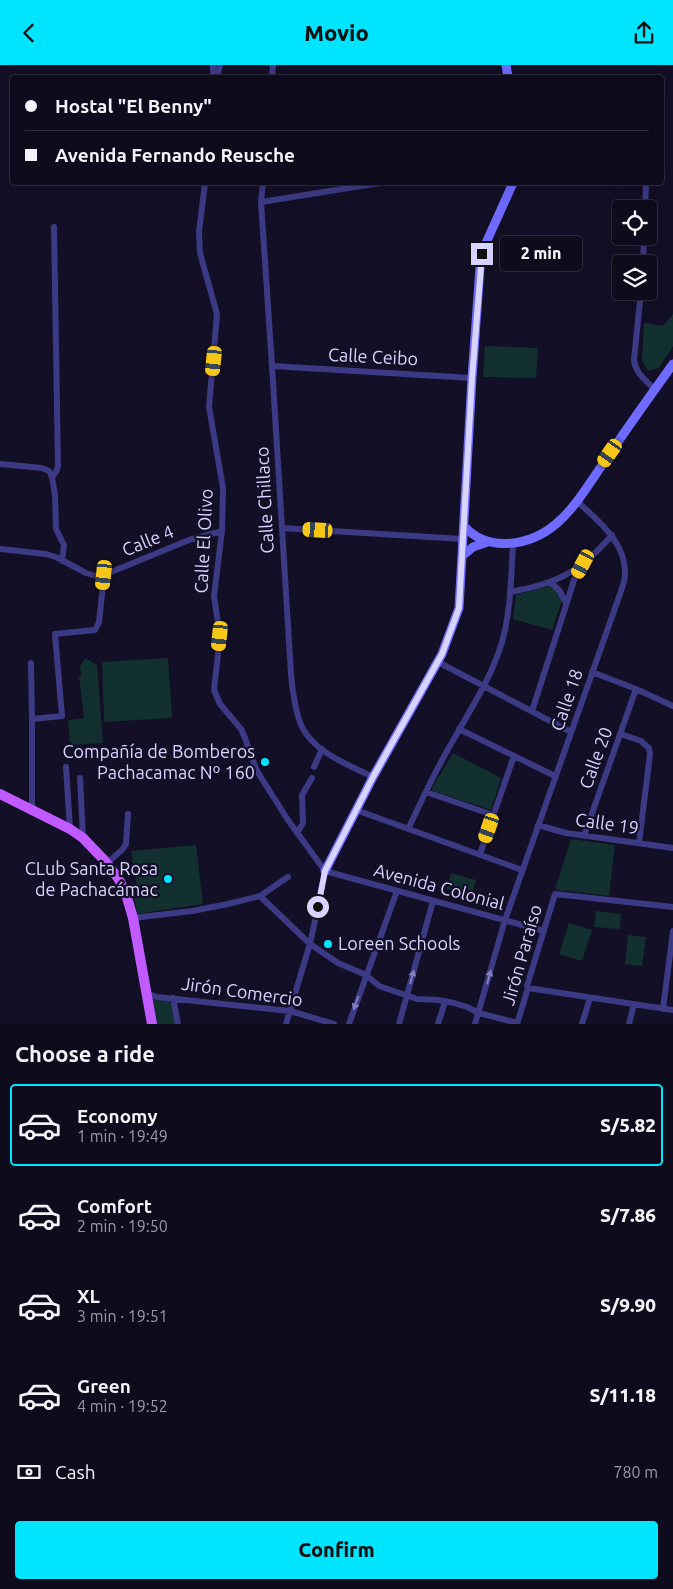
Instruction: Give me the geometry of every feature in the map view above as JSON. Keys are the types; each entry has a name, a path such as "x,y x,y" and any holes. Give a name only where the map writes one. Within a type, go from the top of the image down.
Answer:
{"main road":[{"path":"0,794 70,829 83,838 107,863 118,879 126,894 133,918 152,1024"},
{"path":"146,993 144,998 147,1024"}],"street":[{"name":"Calle El Olivo","path":"205,185 199,232 200,253 217,314 209,407 224,488 222,531 214,596 220,636 214,689 220,705 244,735 256,769 296,833 325,871"},
{"name":"Calle Chillaco","path":"263,185 261,202 290,674 294,697 301,727 315,744 336,759 373,777"},
{"path":"261,202 367,185"},
{"path":"286,1024 310,944 325,871 373,777 438,662 459,608 472,378 482,254 512,185"},
{"path":"645,200 646,185"},
{"path":"52,477 58,466 54,227"},
{"path":"640,300 634,366 638,373 654,389"},
{"path":"464,525 474,535 488,542 513,544 529,540 548,531 558,523 577,501 673,364"},
{"name":"Calle Ceibo","path":"272,366 472,378"},
{"path":"0,464 42,468 49,471 56,495 56,529 64,545 62,561"},
{"name":"Calle 18","path":"475,1024 505,920 625,575 624,561 612,535 577,501"},
{"path":"282,528 463,539"},
{"name":"Calle 4","path":"104,575 189,540 222,531"},
{"path":"511,592 550,582 583,564 612,535"},
{"path":"462,556 473,547 488,542"},
{"path":"408,829 459,729 485,687 502,641 511,592 513,544"},
{"path":"0,549 46,554 56,557 86,573 99,577 104,575 98,622 95,630 56,633 62,716 32,719"},
{"path":"532,711 566,603 574,580 583,564"},
{"path":"550,582 560,590 566,603"},
{"path":"438,662 571,732"},
{"path":"31,663 32,810"},
{"path":"592,672 673,706"},
{"name":"Calle 20","path":"584,836 636,689"},
{"path":"459,729 555,776"},
{"path":"621,734 642,741 649,748 650,753 639,843"},
{"path":"314,767 322,749"},
{"path":"480,854 514,756"},
{"path":"66,767 70,829"},
{"path":"80,778 83,838"},
{"path":"296,833 303,823 302,795 312,778"},
{"path":"426,792 493,815"},
{"path":"356,810 522,870"},
{"path":"107,863 126,844 128,814"},
{"name":"Calle 19","path":"538,825 566,833 673,848"},
{"name":"Avenida Colonial","path":"325,871 544,931"},
{"path":"133,918 192,911 260,897 288,877"},
{"path":"349,1024 397,891"},
{"name":"Jirón Paraíso","path":"517,1024 555,894 673,907"},
{"path":"260,897 310,944 338,963 366,975 379,986 417,999 467,1007 479,1013 517,1024"},
{"path":"399,1024 433,901"},
{"path":"663,1009 673,931"},
{"path":"528,988 673,1010"},
{"name":"Jirón Comercio","path":"146,993 157,997 290,1011 334,1024"},
{"path":"173,998 178,1024"},
{"path":"582,1024 590,998"},
{"path":"438,1024 445,1002"},
{"path":"629,1024 634,1004"}],"green space":[{"path":"673,314 673,346 659,368 648,371 642,361 644,323 663,326"},
{"path":"485,346 538,348 536,378 483,377"},
{"path":"550,586 554,587 562,600 552,630 513,619 516,595"},
{"path":"85,658 97,665 103,743 70,745 68,720 84,718 79,677 81,676 80,667"},
{"path":"168,658 172,717 105,722 103,662"},
{"path":"453,753 501,778 491,810 433,791 432,788"},
{"path":"571,839 615,845 609,896 556,889"},
{"name":"CLub Santa Rosa de Pachacámac","path":"196,845 203,904 137,914 134,897 138,895 131,851"},
{"path":"451,873 476,880 472,896 447,889"},
{"path":"596,911 621,914 620,929 594,927"},
{"path":"569,923 592,930 582,961 559,954"},
{"path":"628,935 646,937 642,966 625,964"},
{"path":"151,998 173,999 177,1024 157,1024"}],"place":[{"name":"Compañía de Bomberos Pachacamac Nº 160","path":"265,762"},
{"name":"CLub Santa Rosa de Pachacámac","path":"168,879"},
{"name":"Loreen Schools","path":"328,944"}],"route":[{"path":"318,907 325,871 373,777 442,654 459,608 472,378 482,254"}]}
